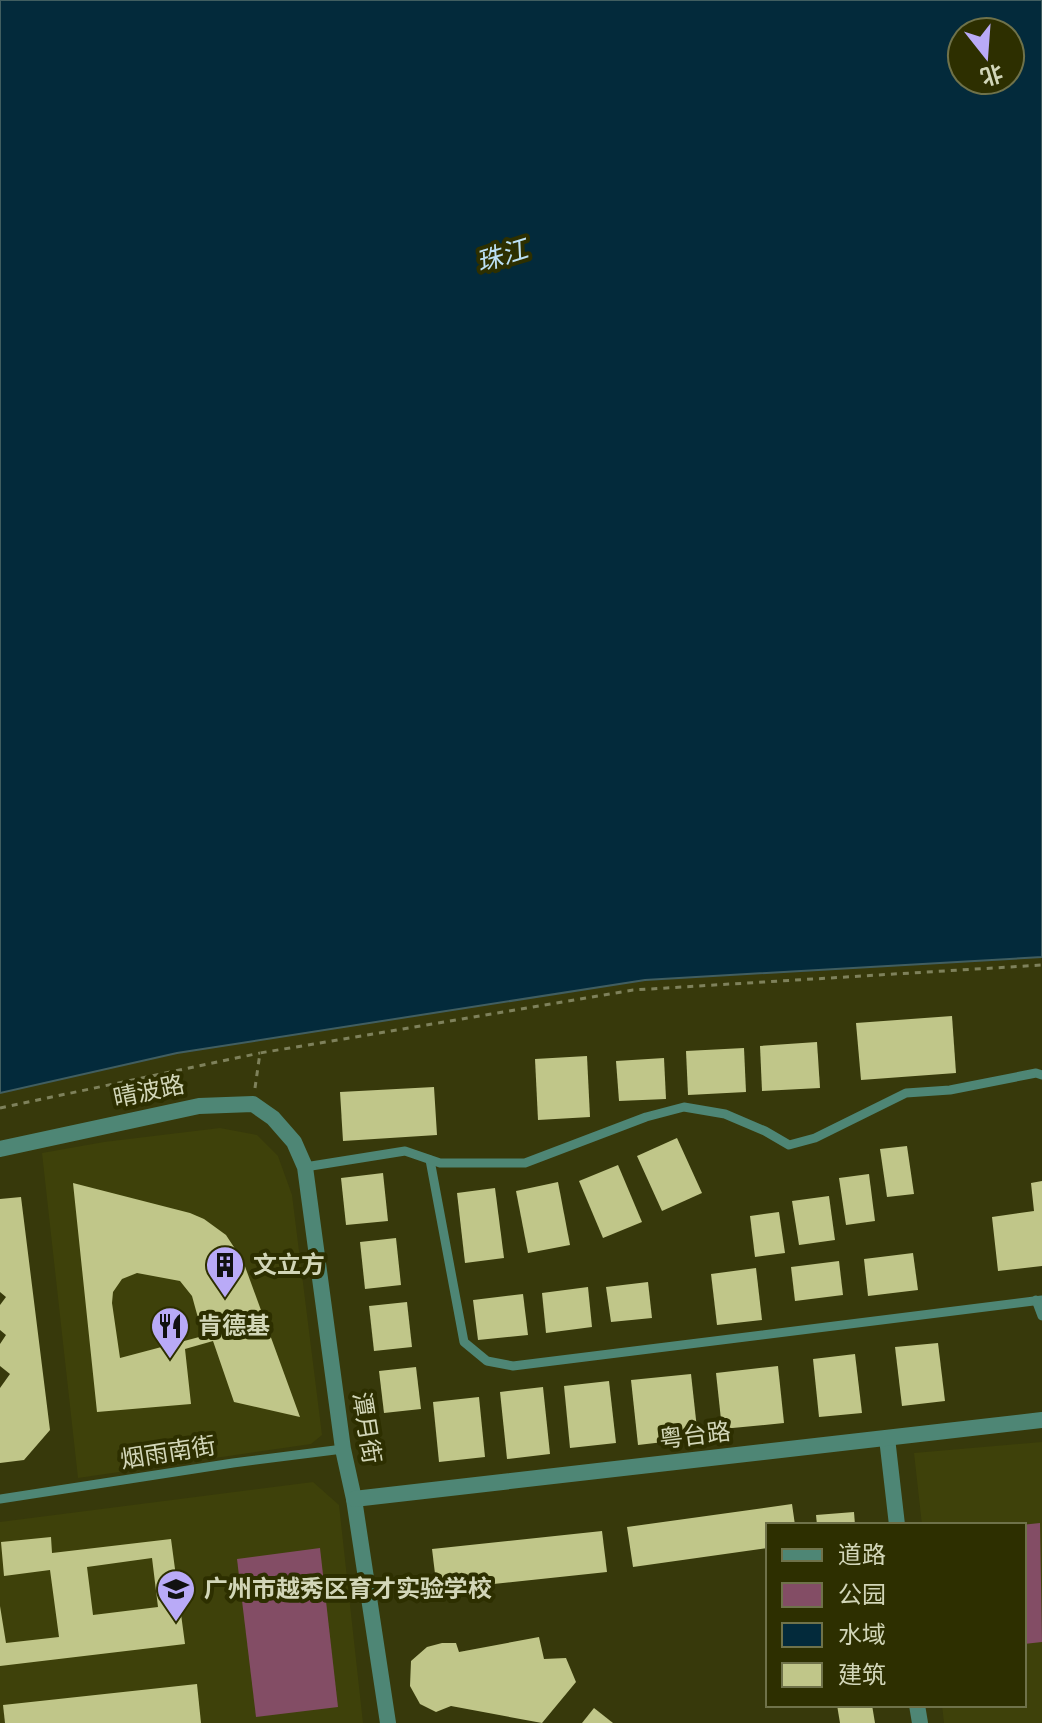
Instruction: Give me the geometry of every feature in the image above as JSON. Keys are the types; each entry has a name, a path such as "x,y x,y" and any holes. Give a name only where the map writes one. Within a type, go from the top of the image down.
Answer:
{"street":[{"name":"潭月街","path":"253,1104 273,1118 294,1142 305,1167 343,1449 354,1499 388,1723"},
{"name":"晴波路","path":"0,1149 199,1106 253,1104"},
{"name":"粤台路","path":"354,1499 1042,1420"},
{"path":"887,1438 897,1523"}],"lane":[{"path":"305,1167 405,1151 440,1163 525,1163 646,1117 684,1107 725,1114 789,1145 815,1138 906,1093 950,1090 1036,1073 1042,1075"},
{"path":"430,1160 464,1342 487,1361 513,1366 1039,1300 1042,1316"},
{"name":"烟雨南街","path":"0,1499 343,1449"}],"path":[{"path":"0,1108 260,1053 633,990 1042,965"},
{"path":"253,1104 260,1053"}],"shaded area":[{"name":"文立方","path":"220,1128 257,1135 278,1156 292,1195 322,1435 311,1444 78,1478 42,1153"},
{"path":"1042,1442 1042,1723 944,1723 942,1707 1026,1707 1026,1523 922,1523 914,1453"},
{"name":"广州市越秀区育才实验学校","path":"313,1482 339,1505 363,1723 0,1723 0,1522"}],"green space":[{"path":"1040,1523 1042,1642 1026,1644 1026,1524"},
{"path":"320,1548 338,1707 256,1717 237,1559"}],"water":[{"name":"珠江","path":"0,0 1042,0 1042,957 645,980 177,1053 0,1093"}],"building":[{"path":"952,1016 956,1073 861,1080 856,1023"},
{"path":"817,1042 820,1088 762,1091 760,1046"},
{"path":"744,1048 746,1092 688,1095 686,1051"},
{"path":"587,1056 590,1117 538,1120 535,1059"},
{"path":"664,1058 666,1099 619,1101 616,1061"},
{"path":"434,1087 437,1135 343,1141 340,1092"},
{"path":"677,1138 702,1193 662,1211 637,1156"},
{"path":"907,1146 914,1194 887,1197 880,1149"},
{"path":"618,1165 642,1222 603,1238 579,1181"},
{"path":"383,1173 388,1221 346,1225 341,1178"},
{"path":"869,1174 875,1221 846,1225 839,1178"},
{"path":"1042,1181 1042,1266 998,1271 992,1217 1034,1211 1031,1183"},
{"path":"558,1182 570,1245 528,1253 516,1191"},
{"name":"文立方","path":"73,1183 190,1213 226,1235 243,1261 300,1417 234,1402 213,1341 185,1349 191,1404 97,1412","holes":["137,1273 180,1281 192,1296 203,1336 120,1358 112,1303 113,1292 122,1279"]},
{"path":"495,1188 504,1258 465,1263 457,1193"},
{"path":"829,1196 835,1240 799,1245 792,1201"},
{"path":"21,1197 50,1430 24,1460 0,1463 0,1388 10,1374 0,1366 0,1344 6,1335 0,1330 0,1305 6,1297 0,1292 0,1199"},
{"path":"779,1212 785,1253 755,1257 750,1216"},
{"path":"396,1238 401,1285 365,1289 360,1242"},
{"path":"913,1253 918,1290 868,1296 864,1259"},
{"path":"839,1261 843,1295 795,1301 791,1267"},
{"path":"756,1268 762,1320 717,1325 711,1274"},
{"path":"648,1282 652,1318 611,1322 606,1287"},
{"path":"588,1287 592,1327 546,1333 542,1293"},
{"path":"523,1294 528,1335 478,1340 473,1300"},
{"path":"407,1302 412,1347 374,1351 369,1306"},
{"path":"938,1343 945,1401 902,1406 895,1347"},
{"path":"855,1354 862,1413 819,1417 813,1359"},
{"path":"778,1366 784,1423 722,1429 716,1373"},
{"path":"416,1367 421,1409 384,1413 379,1371"},
{"path":"691,1374 698,1438 638,1445 631,1380"},
{"path":"609,1381 616,1443 570,1448 564,1386"},
{"path":"543,1387 550,1454 507,1459 500,1392"},
{"path":"479,1397 485,1457 439,1462 433,1402"},
{"path":"792,1504 795,1523 766,1523 766,1548 633,1567 627,1527"},
{"path":"854,1512 855,1523 817,1523 816,1515"},
{"path":"602,1531 607,1572 437,1590 432,1549"},
{"path":"51,1537 52,1553 171,1539 185,1644 0,1666 0,1606 6,1643 59,1637 50,1570 4,1576 1,1542","holes":["152,1558 158,1607 93,1615 87,1567"]},
{"path":"539,1637 544,1659 566,1658 576,1682 542,1723 451,1706 436,1712 420,1704 410,1686 411,1661 427,1647 456,1643 459,1652"},
{"path":"197,1684 201,1723 5,1723 3,1705"},
{"path":"837,1707 872,1707 875,1723 840,1723"},
{"path":"594,1708 613,1723 582,1723"}],"place":[{"name":"文立方","path":"225,1299"},
{"name":"肯德基","path":"170,1360"},
{"name":"广州市越秀区育才实验学校","path":"176,1623"}]}
